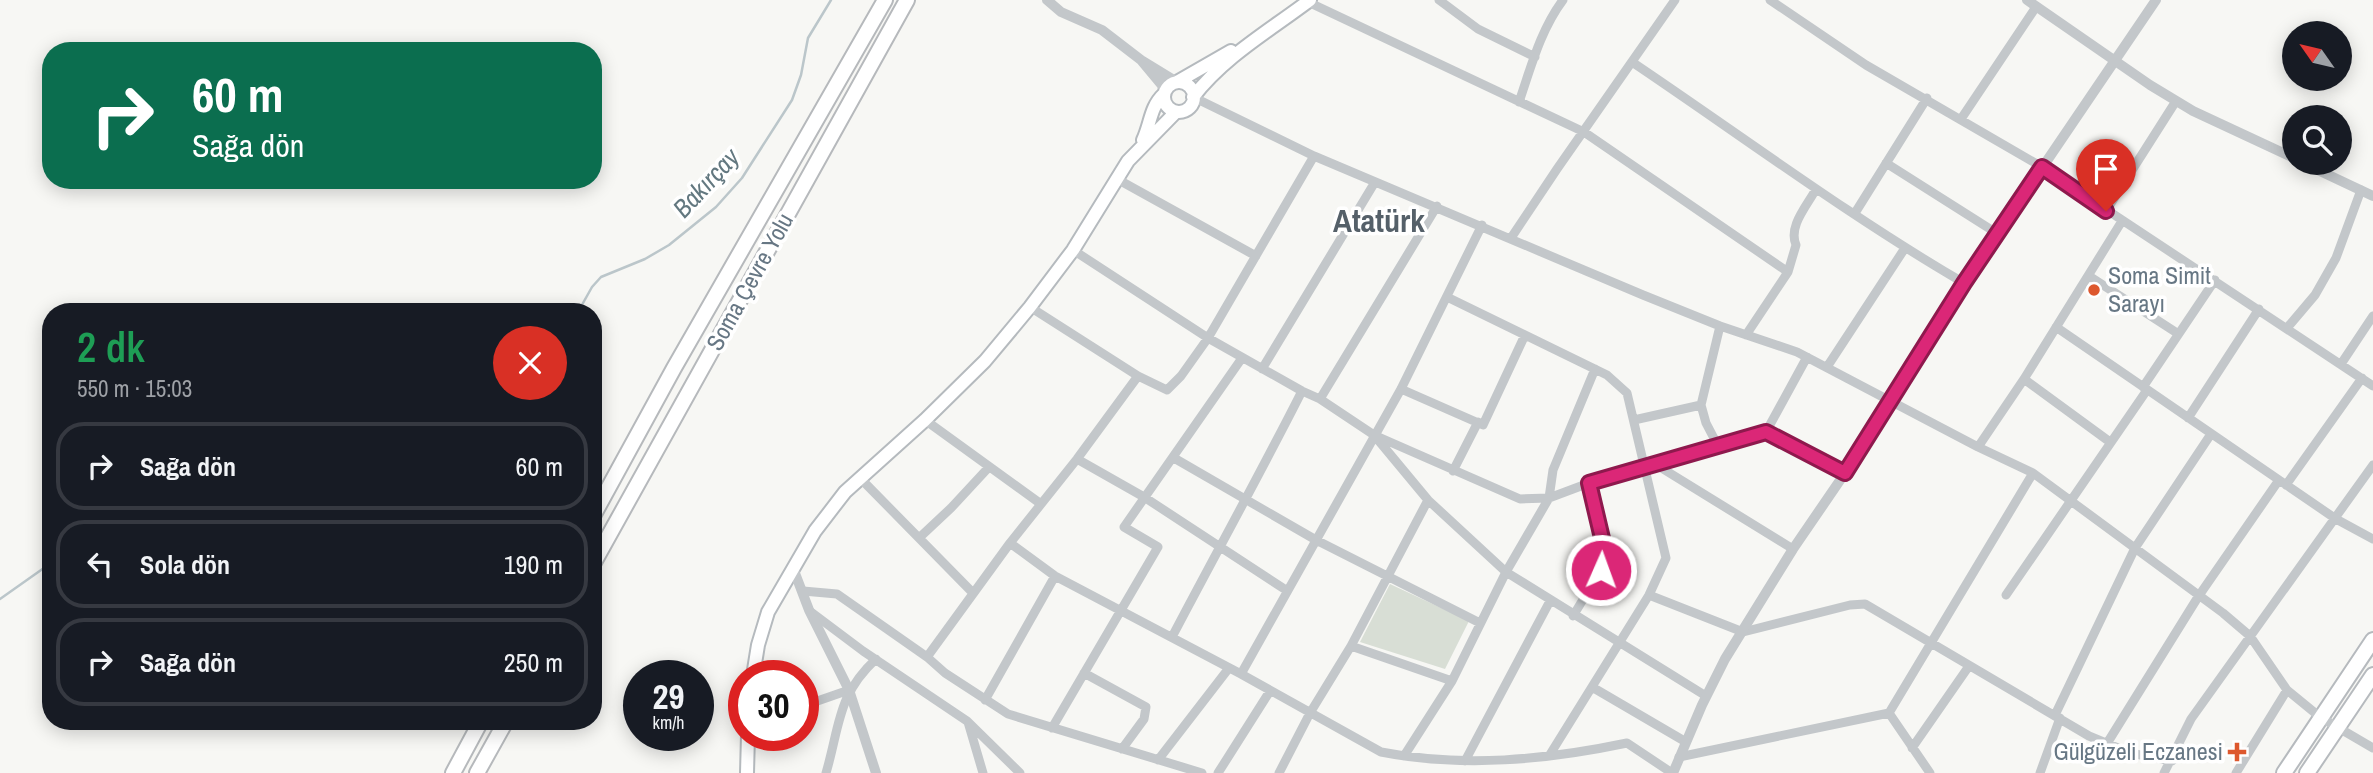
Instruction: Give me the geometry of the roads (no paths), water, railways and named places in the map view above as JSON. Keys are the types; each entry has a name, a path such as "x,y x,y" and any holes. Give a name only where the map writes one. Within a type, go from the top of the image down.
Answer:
{"main road":[{"name":"Soma Çevre Yolu","path":"602,500 674,368 885,0"},
{"name":"Soma Çevre Yolu","path":"602,548 907,0"},
{"path":"756,660 768,612 816,531 845,492 985,361 1073,250 1140,147 1176,112 1186,110 1206,81 1244,46 1309,1"},
{"path":"1140,147 1150,125 1152,109 1169,89 1230,51 1244,46"},
{"path":"1169,89 1186,85 1194,97"},
{"path":"1169,89 1168,107 1176,112"},
{"path":"2284,773 2373,640"},
{"path":"2307,773 2373,675"},
{"path":"453,773 476,730"},
{"path":"477,773 501,730"},
{"path":"747,773 748,751"}],"street":[{"path":"1046,0 1061,12 1096,27 1141,60 1169,89"},
{"path":"1439,0 1478,29 1535,57"},
{"path":"1511,238 1675,0"},
{"path":"1770,0 1866,65 2042,167 2373,386"},
{"path":"1010,543 1055,576 1241,674 1381,752 1465,761 1573,754 1627,743 1672,773 1706,696 1793,549 1845,473 1964,283 2156,0"},
{"path":"1309,1 1584,132 1788,272"},
{"path":"1519,102 1559,2"},
{"path":"1961,119 2031,2 2176,101 2282,152"},
{"path":"1632,62 1816,189 1964,283"},
{"path":"1194,97 1314,156 1375,182 1720,326 1807,357 2033,474 2250,636 2287,690 2320,717 2373,748"},
{"path":"1855,214 1927,99"},
{"path":"2106,211 2176,101"},
{"path":"1030,307 1139,376 1167,390 1181,376 1208,338 1314,156"},
{"path":"1886,163 1998,234"},
{"path":"2329,175 2373,196"},
{"path":"1117,179 1256,256"},
{"path":"1262,369 1375,182"},
{"path":"1746,335 1788,272 1796,245 1794,228 1816,189"},
{"path":"2287,328 2315,295 2336,258 2361,190"},
{"path":"1320,399 1437,206"},
{"path":"1978,447 2024,379 2122,221"},
{"path":"1241,674 1401,389 1482,225"},
{"path":"1827,367 1905,248"},
{"path":"1073,250 1208,338 1320,399 1374,435 1520,499 1549,498 1589,483 1766,432 1845,473"},
{"path":"2089,275 2177,333"},
{"path":"2006,595 2145,389 2177,333 2215,280"},
{"path":"1447,297 1606,375 1627,393 1650,466 1666,558 1649,596 1549,756"},
{"path":"2188,418 2259,309"},
{"path":"2340,364 2373,316"},
{"path":"1718,446 1706,423 1701,405 1720,326"},
{"path":"2056,327 2336,519 2373,539"},
{"path":"1401,389 1483,425 1525,335"},
{"path":"1766,432 1807,357"},
{"path":"1052,728 1158,547 1124,527 1242,358"},
{"path":"1404,756 1452,681 1506,572 1549,498 1553,470 1595,369"},
{"path":"927,657 1010,543 1139,376"},
{"path":"2106,745 2198,597 2362,378"},
{"path":"2024,379 2110,442"},
{"path":"1172,637 1219,547 1248,499 1303,391"},
{"path":"1634,420 1701,405"},
{"path":"925,420 1041,504"},
{"path":"1453,471 1478,422"},
{"path":"2040,773 2057,716 2135,548 2211,434"},
{"path":"1374,435 1428,499 1506,572 1706,696"},
{"path":"1174,458 1316,540 1480,623"},
{"path":"1077,459 1144,498 1286,590"},
{"path":"2164,773 2191,719 2373,465"},
{"path":"1650,466 1793,549"},
{"path":"919,538 989,467"},
{"path":"1679,757 1889,713 2033,474"},
{"path":"860,478 973,593"},
{"path":"1573,616 1601,570 1605,551 1589,483"},
{"path":"1279,773 1310,713 1351,646 1428,499"},
{"path":"793,568 809,610 849,690 876,773"},
{"path":"985,700 1055,576"},
{"path":"803,591 837,594 1008,714 1202,773"},
{"path":"1649,596 1743,632 1850,605 1865,604 2106,745 2130,753 2172,761"},
{"path":"1465,761 1550,601"},
{"path":"809,610 967,721 1020,773"},
{"path":"1351,646 1452,681"},
{"path":"826,773 839,715 849,690 860,674 876,659"},
{"path":"1912,748 1969,666"},
{"path":"1158,761 1229,668"},
{"path":"1084,673 1146,707 1144,719 1122,749"},
{"path":"1592,687 1686,742"},
{"path":"819,700 849,690"},
{"path":"2236,773 2287,690"},
{"path":"1218,773 1270,691"},
{"path":"1889,713 1930,773"},
{"path":"967,721 983,773"}],"waterway":[{"name":"Bakırçay","path":"583,303 601,277 645,259 669,245 716,207 742,178 792,100 801,75 808,38 831,0"},
{"name":"Bakırçay","path":"0,599 42,569"}],"place":[{"name":"Soma Simit Sarayı","path":"2094,290"},
{"name":"Gülgüzeli Eczanesi","path":"2237,752"}],"district":[{"name":"Atatürk","path":"1379,221"}]}
